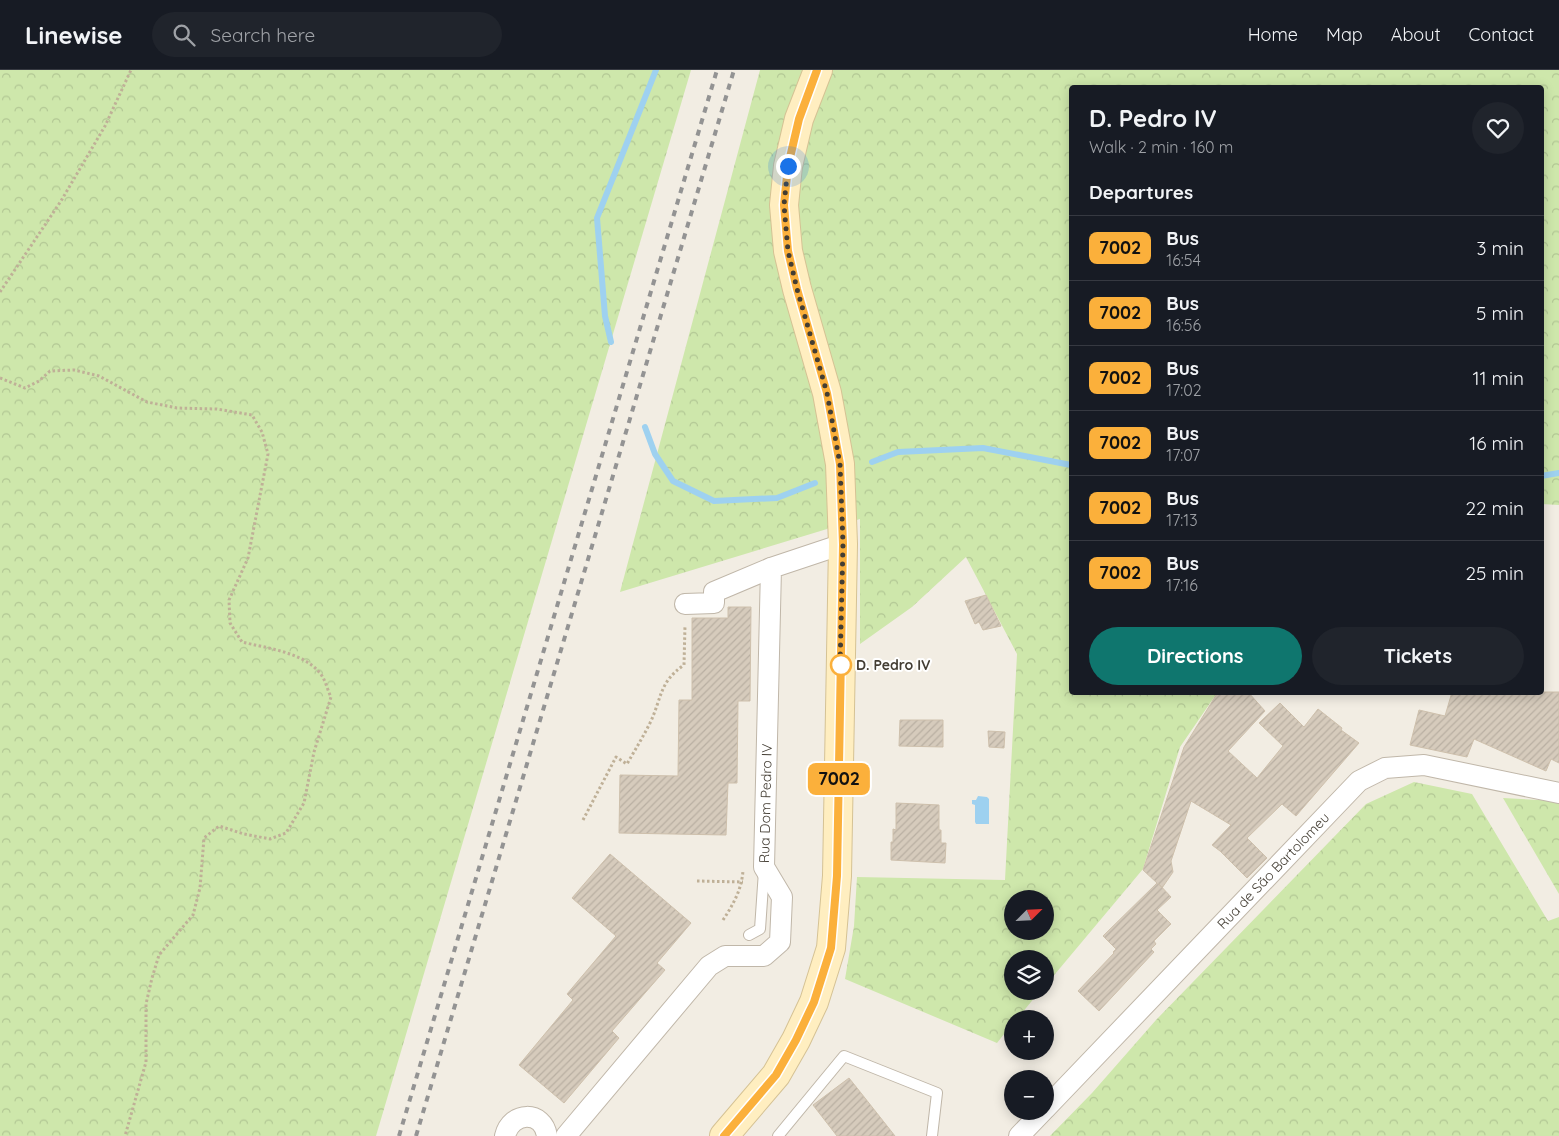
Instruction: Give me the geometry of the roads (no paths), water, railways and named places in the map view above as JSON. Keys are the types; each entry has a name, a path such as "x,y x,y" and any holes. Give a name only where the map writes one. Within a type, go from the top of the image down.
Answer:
{"main road":[{"path":"724,1136 776,1075 796,1040 814,1002 831,948 837,876 843,544 840,464 827,393 788,251 784,205 788,166 799,119 818,70"}],"street":[{"path":"685,604 714,603 714,592 771,568 843,544"},
{"name":"Rua Dom Pedro IV","path":"566,1136 709,966 726,956 764,956 780,942 782,897 764,875 771,568"},
{"name":"Rua de São Bartolomeu","path":"1054,1100 1359,781 1385,768 1424,765 1559,793"},
{"path":"505,1136 511,1123 525,1117 539,1121 544,1126 547,1136"},
{"name":"Rua de São Bartolomeu","path":"1020,1136 1035,1120"}],"lane":[{"path":"749,935 760,929 764,875"},
{"path":"778,1136 844,1056 937,1093 932,1136"}],"water":[{"path":"978,796 989,799 989,824 976,824 975,822 975,805 972,804 972,800 976,800"}],"waterway":[{"path":"611,342 605,316 597,218 656,70"},
{"path":"645,427 655,454 673,481 714,501 777,498 815,483"},
{"path":"872,462 898,452 983,448 1069,465"},
{"path":"1544,476 1559,473"}],"railway":[{"path":"399,1136 717,70"},
{"path":"416,1136 734,70"}],"place":[{"name":"D. Pedro IV","path":"841,665"}]}
